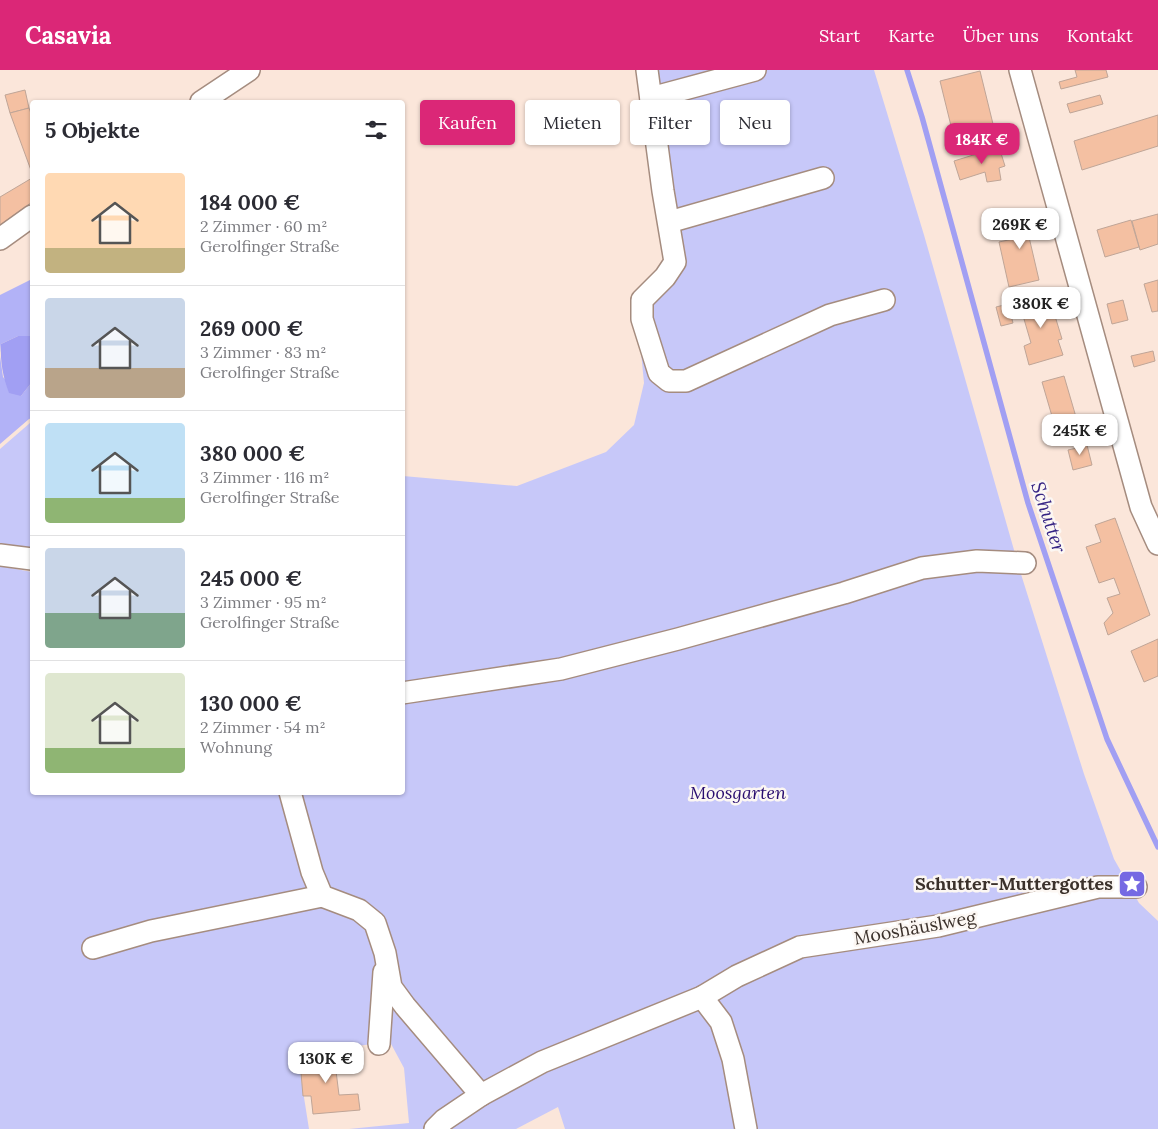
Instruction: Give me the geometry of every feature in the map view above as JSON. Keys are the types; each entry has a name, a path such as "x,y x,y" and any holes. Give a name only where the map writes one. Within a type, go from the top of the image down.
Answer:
{"street":[{"path":"203,100 249,70"},
{"path":"646,70 675,262 665,277 642,300 642,319 659,373 669,381 686,381 830,315 884,300"},
{"path":"651,98 755,70"},
{"path":"1020,70 1150,507 1158,544"},
{"path":"669,222 823,178"},
{"path":"0,238 30,217"},
{"path":"0,555 30,559"},
{"path":"405,693 561,669 844,592 922,568 977,561 1025,563"},
{"path":"291,795 312,872 322,896"},
{"name":"Mooshäuslweg","path":"436,1129 444,1120 481,1095 542,1062 702,996 736,976 800,947 938,926 1098,887 1136,886"},
{"path":"93,948 150,931 322,896 359,910 375,923 385,953 392,987 405,1006 481,1095"},
{"path":"379,1044 385,953"},
{"path":"702,996 721,1022 733,1059 746,1129"}],"green space":[{"name":"Moosgarten","path":"641,70 874,70 924,235 1020,571 1084,774 1114,859 1139,903 1158,921 1158,1129 565,1129 558,1107 516,1129 349,1129 409,1123 404,1068 390,1042 297,1053 309,1129 0,1129 0,566 30,572 30,795 405,795 405,476 517,486 606,452 634,425 644,383 636,300 667,262 651,145 710,145 710,100 645,100"},
{"path":"30,423 30,551 0,546 0,449"}],"shaded area":[{"path":"30,280 30,336 18,336 1,344 0,353 0,295"},
{"path":"18,336 30,336 30,385 21,396 9,393 1,357 1,344"},
{"path":"0,356 3,377 21,396 30,385 30,419 0,444"}],"building":[{"path":"1075,70 1106,70 1108,77 1061,89 1059,82 1077,77"},
{"path":"980,71 993,124 953,134 940,81"},
{"path":"25,90 29,108 10,113 5,95"},
{"path":"1100,95 1103,104 1070,113 1067,104"},
{"path":"29,108 30,111 30,168 10,113"},
{"path":"1158,115 1158,146 1082,170 1074,141"},
{"path":"999,147 1005,166 999,168 1001,180 987,182 985,172 960,180 954,161"},
{"path":"30,179 30,203 0,225 0,197"},
{"path":"1030,209 1037,235 1029,237 1039,280 1009,287 999,242 1013,239 1006,216"},
{"path":"1158,214 1158,244 1140,250 1132,221"},
{"path":"1131,220 1139,247 1105,257 1097,230"},
{"path":"1158,280 1158,311 1152,312 1144,284"},
{"path":"1048,293 1062,339 1058,340 1063,355 1029,365 1024,346 1031,343 1019,302"},
{"path":"1123,300 1128,320 1112,324 1107,304"},
{"path":"1008,304 1013,323 1001,326 996,307"},
{"path":"1153,351 1155,361 1134,367 1131,356"},
{"path":"1064,376 1076,417 1054,423 1042,382"},
{"path":"1086,441 1092,465 1073,470 1068,450 1077,448 1075,443"},
{"path":"1115,518 1150,615 1108,635 1104,623 1113,613 1107,598 1120,594 1114,578 1099,583 1086,547 1101,542 1095,525"},
{"path":"1158,639 1158,676 1144,682 1131,651"},
{"path":"343,1051 345,1070 336,1071 339,1095 358,1094 360,1110 313,1114 311,1096 303,1096 301,1073 306,1072 304,1055"}],"waterway":[{"name":"Schutter","path":"907,70 922,117 1028,503 1107,739 1158,847"}],"place":[{"name":"Schutter-Muttergottes","path":"1132,884"}]}
